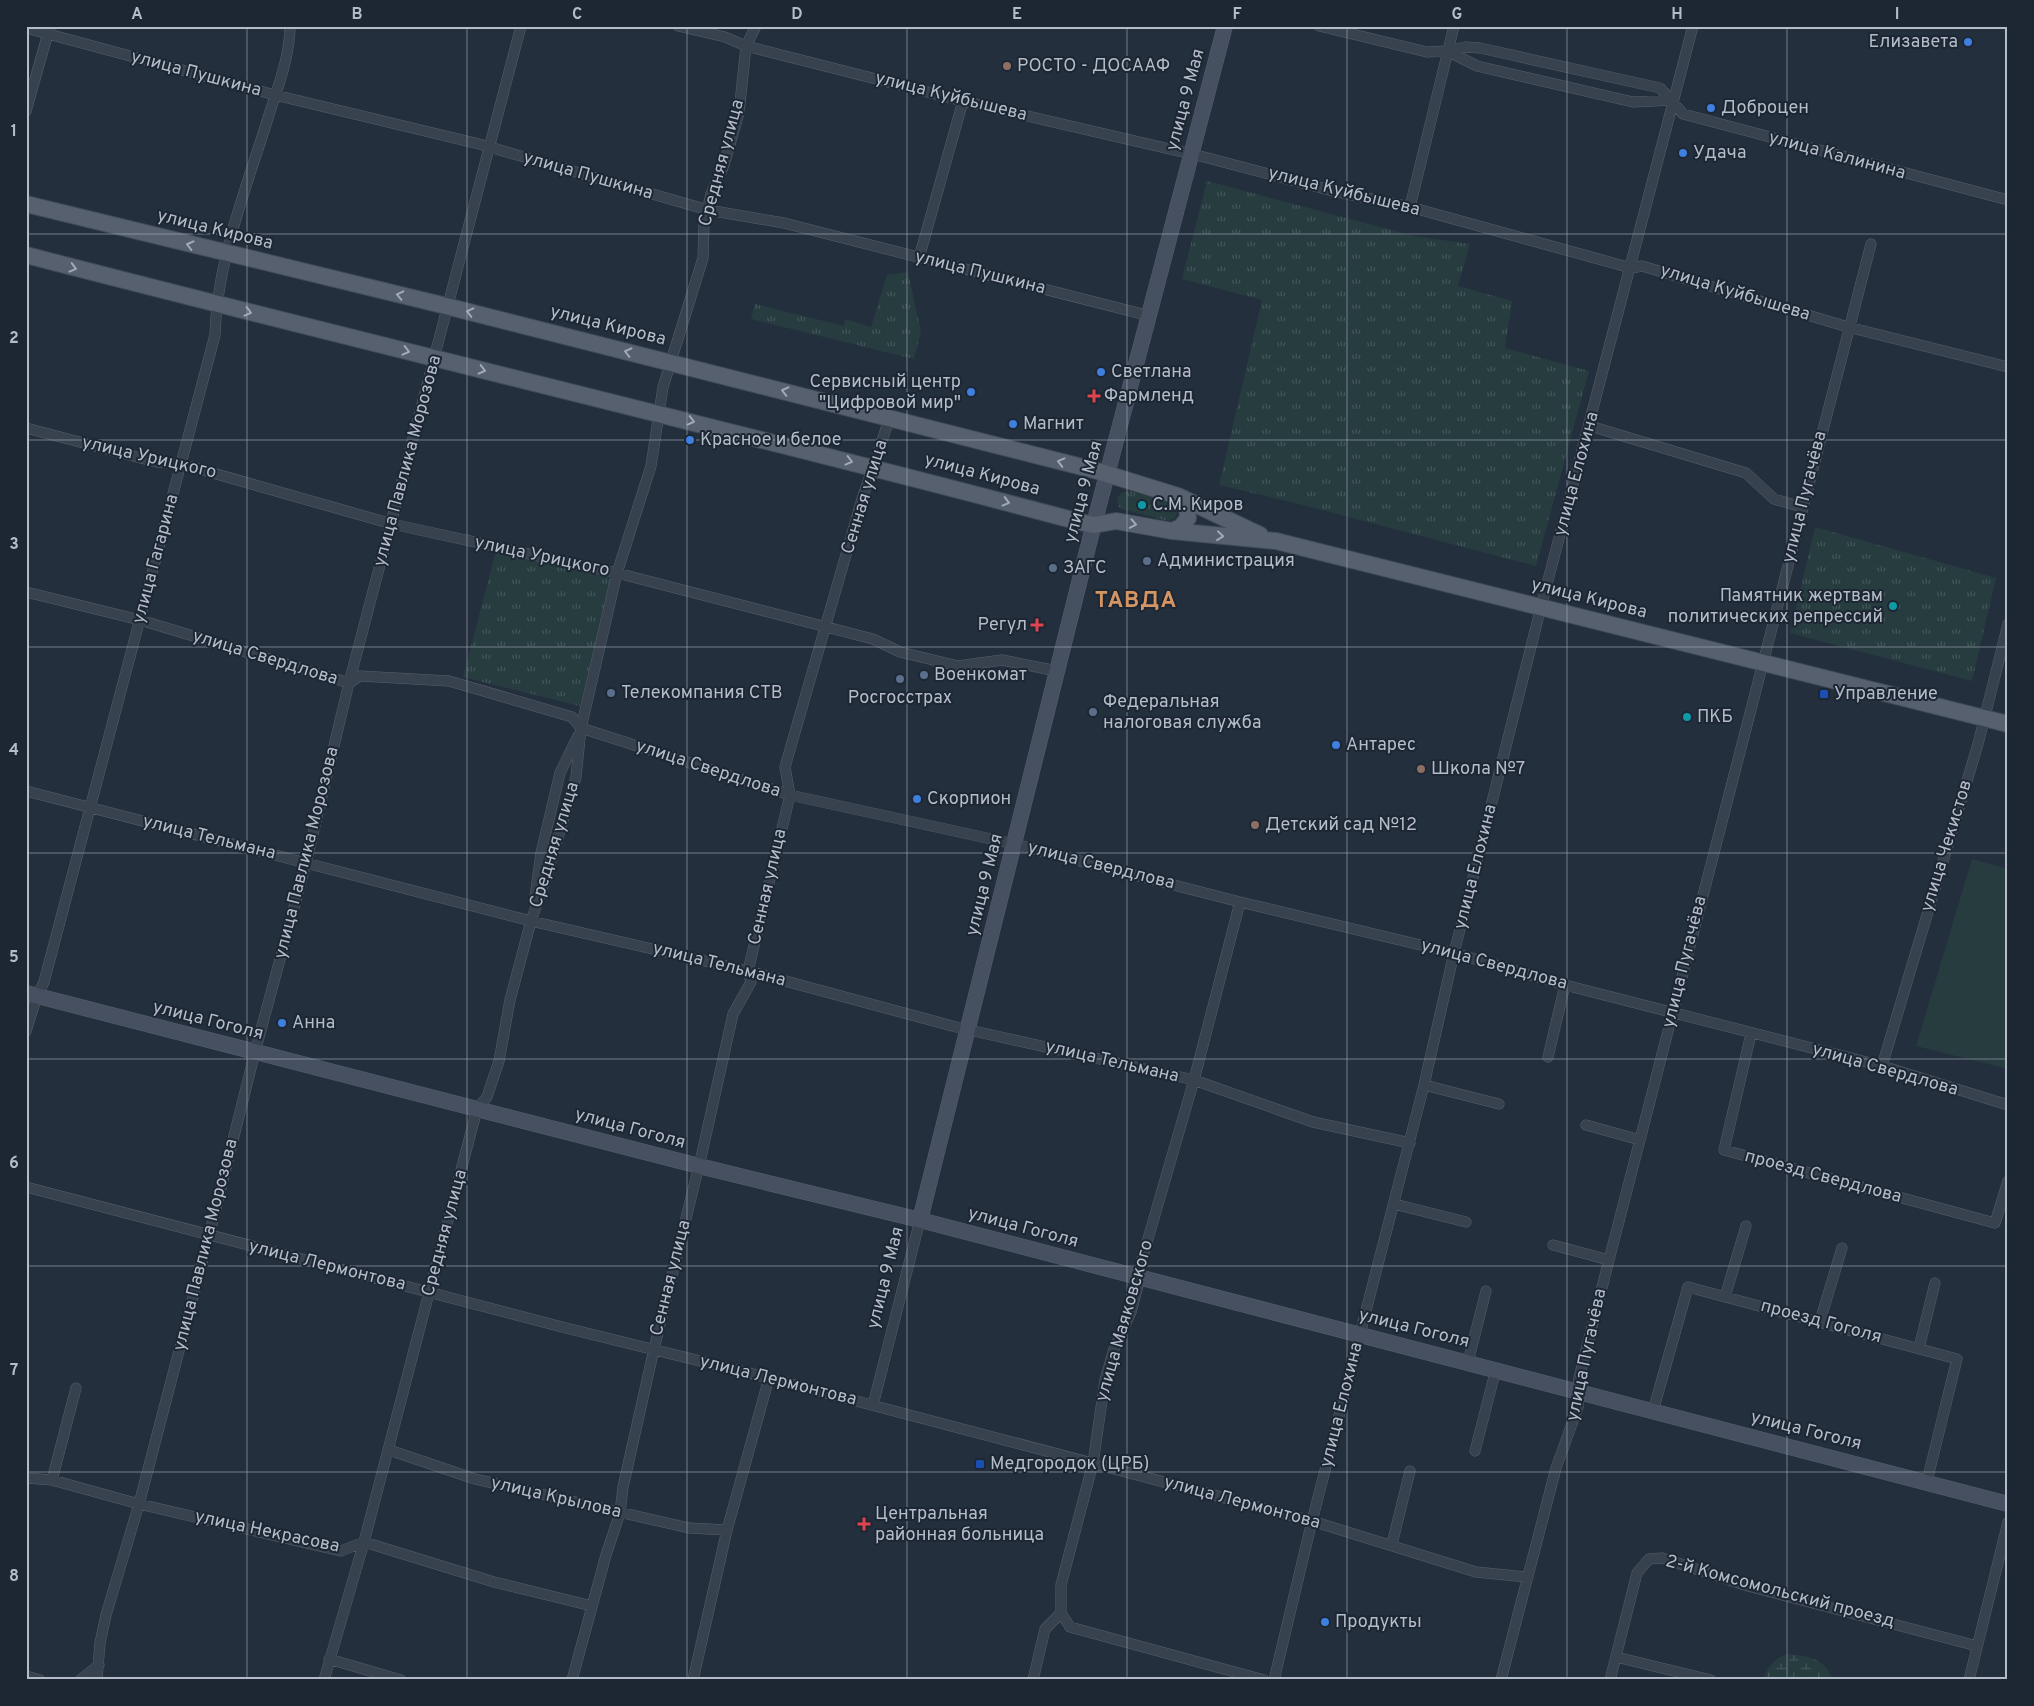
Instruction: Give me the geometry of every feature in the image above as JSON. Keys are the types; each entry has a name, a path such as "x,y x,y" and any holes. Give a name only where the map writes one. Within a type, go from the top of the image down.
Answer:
{"main road":[{"name":"улица Кирова","path":"26,204 226,254 447,306 890,417 1108,475 1178,496 1276,542"},
{"name":"улица Кирова","path":"26,255 216,305 874,467 1094,526 1116,521 1172,531 1276,542 1542,606 1764,664 2008,724"},
{"path":"1172,531 1186,523 1188,513 1187,507 1178,496"}],"street":[{"name":"улица Гагарина","path":"26,1031 31,995 44,982 91,809 215,335 216,305 226,254 290,43 290,26"},
{"name":"улица Павлика Морозова","path":"97,1680 100,1644 106,1615 139,1504 209,1236 254,1052 306,863 349,683 521,26"},
{"name":"улица Куйбышева","path":"678,26 725,37 746,46 962,101 1191,154 1333,191 1410,207 1631,268 1642,266 1848,327 2008,367"},
{"name":"Средняя улица","path":"324,1680 389,1450 477,1109 487,1097 499,1061 510,1000 531,921 547,875 576,776 582,728 617,573 651,466 658,413 669,362 703,258 704,225 711,194 724,165 740,113 746,46 756,26"},
{"name":"улица 9 Мая","path":"873,1405 1094,526 1226,26"},
{"name":"улица Калинина","path":"1319,26 1427,52 1448,51 1465,47 1480,48 1660,88 1683,114 2008,200"},
{"path":"1410,207 1454,26"},
{"name":"улица Елохина","path":"1274,1680 1312,1521 1410,1142 1454,953 1542,606 1631,268 1672,100 1693,26"},
{"name":"улица Пушкина","path":"26,28 49,30 275,95 488,147 708,210 784,223 1150,316"},
{"path":"26,111 49,30"},
{"name":"улица Калинина","path":"1448,51 1477,66 1633,102 1672,100"},
{"path":"919,258 962,101"},
{"name":"улица Пугачёва","path":"1501,1680 1556,1468 1574,1422 1580,1392 1579,1378 1608,1260 1764,664 1848,327 1871,244"},
{"name":"Сенная улица","path":"572,1680 620,1513 623,1487 654,1349 699,1166 733,1014 751,982 748,971 790,795 785,767 825,627 890,417"},
{"path":"1590,426 1746,473 1774,498 1802,508"},
{"name":"улица Урицкого","path":"26,428 156,462 181,464 392,524 617,573 873,639 900,652 958,666 1002,660 1057,672"},
{"name":"улица Свердлова","path":"26,592 140,620 349,683 360,676 449,681 501,694 572,717 582,728 790,795 1014,844 1240,902 1454,953 1565,985 1673,1011 1751,1034 1882,1066 2008,1105"},
{"name":"улица Чекистов","path":"1882,1066 1984,718 2008,624"},
{"path":"531,921 541,853 560,773 582,728"},
{"name":"улица Тельмана","path":"26,791 531,921 748,971 968,1029 1194,1080 1313,1122 1410,1142"},
{"name":"улица Маяковского","path":"1062,1613 1061,1585 1093,1463 1105,1380 1114,1349 1131,1312 1140,1278 1141,1263 1194,1080 1240,902"},
{"path":"1548,1057 1565,985"},
{"name":"улица Гоголя","path":"31,995 699,1166 920,1220 1927,1481 2008,1504"},
{"name":"проезд Свердлова","path":"1751,1034 1724,1150 1995,1223 2008,1180"},
{"path":"1424,1085 1498,1104"},
{"path":"1586,1125 1640,1140"},
{"name":"улица Лермонтова","path":"26,1187 209,1236 873,1405 1312,1521 1392,1544 1476,1572 1528,1576"},
{"path":"1394,1204 1466,1222"},
{"path":"1725,1297 1746,1226"},
{"path":"1553,1245 1608,1260"},
{"path":"1820,1321 1842,1248"},
{"path":"1919,1348 1936,1283"},
{"name":"проезд Гоголя","path":"1653,1411 1688,1287 1957,1359 1927,1481"},
{"path":"1468,1362 1486,1291"},
{"path":"1475,1451 1496,1369"},
{"path":"693,1680 727,1530 769,1378"},
{"path":"52,1480 76,1388"},
{"name":"улица Крылова","path":"389,1450 475,1479 689,1528 727,1530"},
{"path":"1392,1544 1410,1471"},
{"name":"улица Некрасова","path":"26,1478 52,1480 139,1504 341,1551 364,1542 494,1582 592,1606"},
{"path":"1969,1680 2008,1522"},
{"name":"2-й Комсомольский проезд","path":"1610,1680 1637,1573 1648,1559 1662,1558 1748,1586 1978,1646"},
{"path":"1033,1680 1045,1629 1062,1613 1070,1627 1264,1680"},
{"path":"1616,1657 1711,1680"},
{"path":"329,1660 401,1680"},
{"path":"80,1680 99,1665"},
{"path":"91,1680 99,1665"},
{"path":"26,1676 40,1680"}],"green space":[{"path":"1207,181 1414,236 1470,244 1458,286 1512,301 1505,348 1589,371 1536,566 1219,485 1262,300 1182,279"},
{"path":"908,272 921,332 914,359 751,319 755,304 844,326 845,319 871,327 887,275"},
{"path":"1129,491 1173,502 1178,508 1175,518 1168,521 1121,509 1117,499 1121,493"},
{"path":"1815,527 1996,578 1972,681 1790,633"},
{"path":"496,551 611,578 580,706 463,677"},
{"path":"1972,859 2008,869 2008,1069 1916,1046"},
{"path":"1788,1654 1809,1657 1820,1662 1830,1672 1834,1680 1763,1680 1772,1664"}],"place":[{"name":"Елизавета","path":"1968,42"},
{"name":"РОСТО - ДОСААФ","path":"1007,66"},
{"name":"Доброцен","path":"1711,108"},
{"name":"Удача","path":"1683,153"},
{"name":"Светлана","path":"1101,372"},
{"name":"Сервисный центр \"Цифровой мир\"","path":"971,392"},
{"name":"Фармленд","path":"1094,396"},
{"name":"Магнит","path":"1013,424"},
{"name":"Красное и белое","path":"690,440"},
{"name":"С.М. Киров","path":"1142,505"},
{"name":"Администрация","path":"1147,561"},
{"name":"ЗАГС","path":"1053,568"},
{"name":"Памятник жертвам политических репрессий","path":"1893,606"},
{"name":"Регул","path":"1037,625"},
{"name":"Военкомат","path":"924,675"},
{"name":"Росгосстрах","path":"900,679"},
{"name":"Телекомпания СТВ","path":"611,693"},
{"name":"Управление","path":"1824,694"},
{"name":"Федеральная налоговая служба","path":"1093,712"},
{"name":"ПКБ","path":"1687,717"},
{"name":"Антарес","path":"1336,745"},
{"name":"Школа №7","path":"1421,769"},
{"name":"Скорпион","path":"917,799"},
{"name":"Детский сад №12","path":"1255,825"},
{"name":"Анна","path":"282,1023"},
{"name":"Медгородок (ЦРБ)","path":"980,1464"},
{"name":"Центральная районная больница","path":"864,1524"},
{"name":"Продукты","path":"1325,1622"}],"district":[{"name":"ТАВДА","path":"1136,601"}]}
